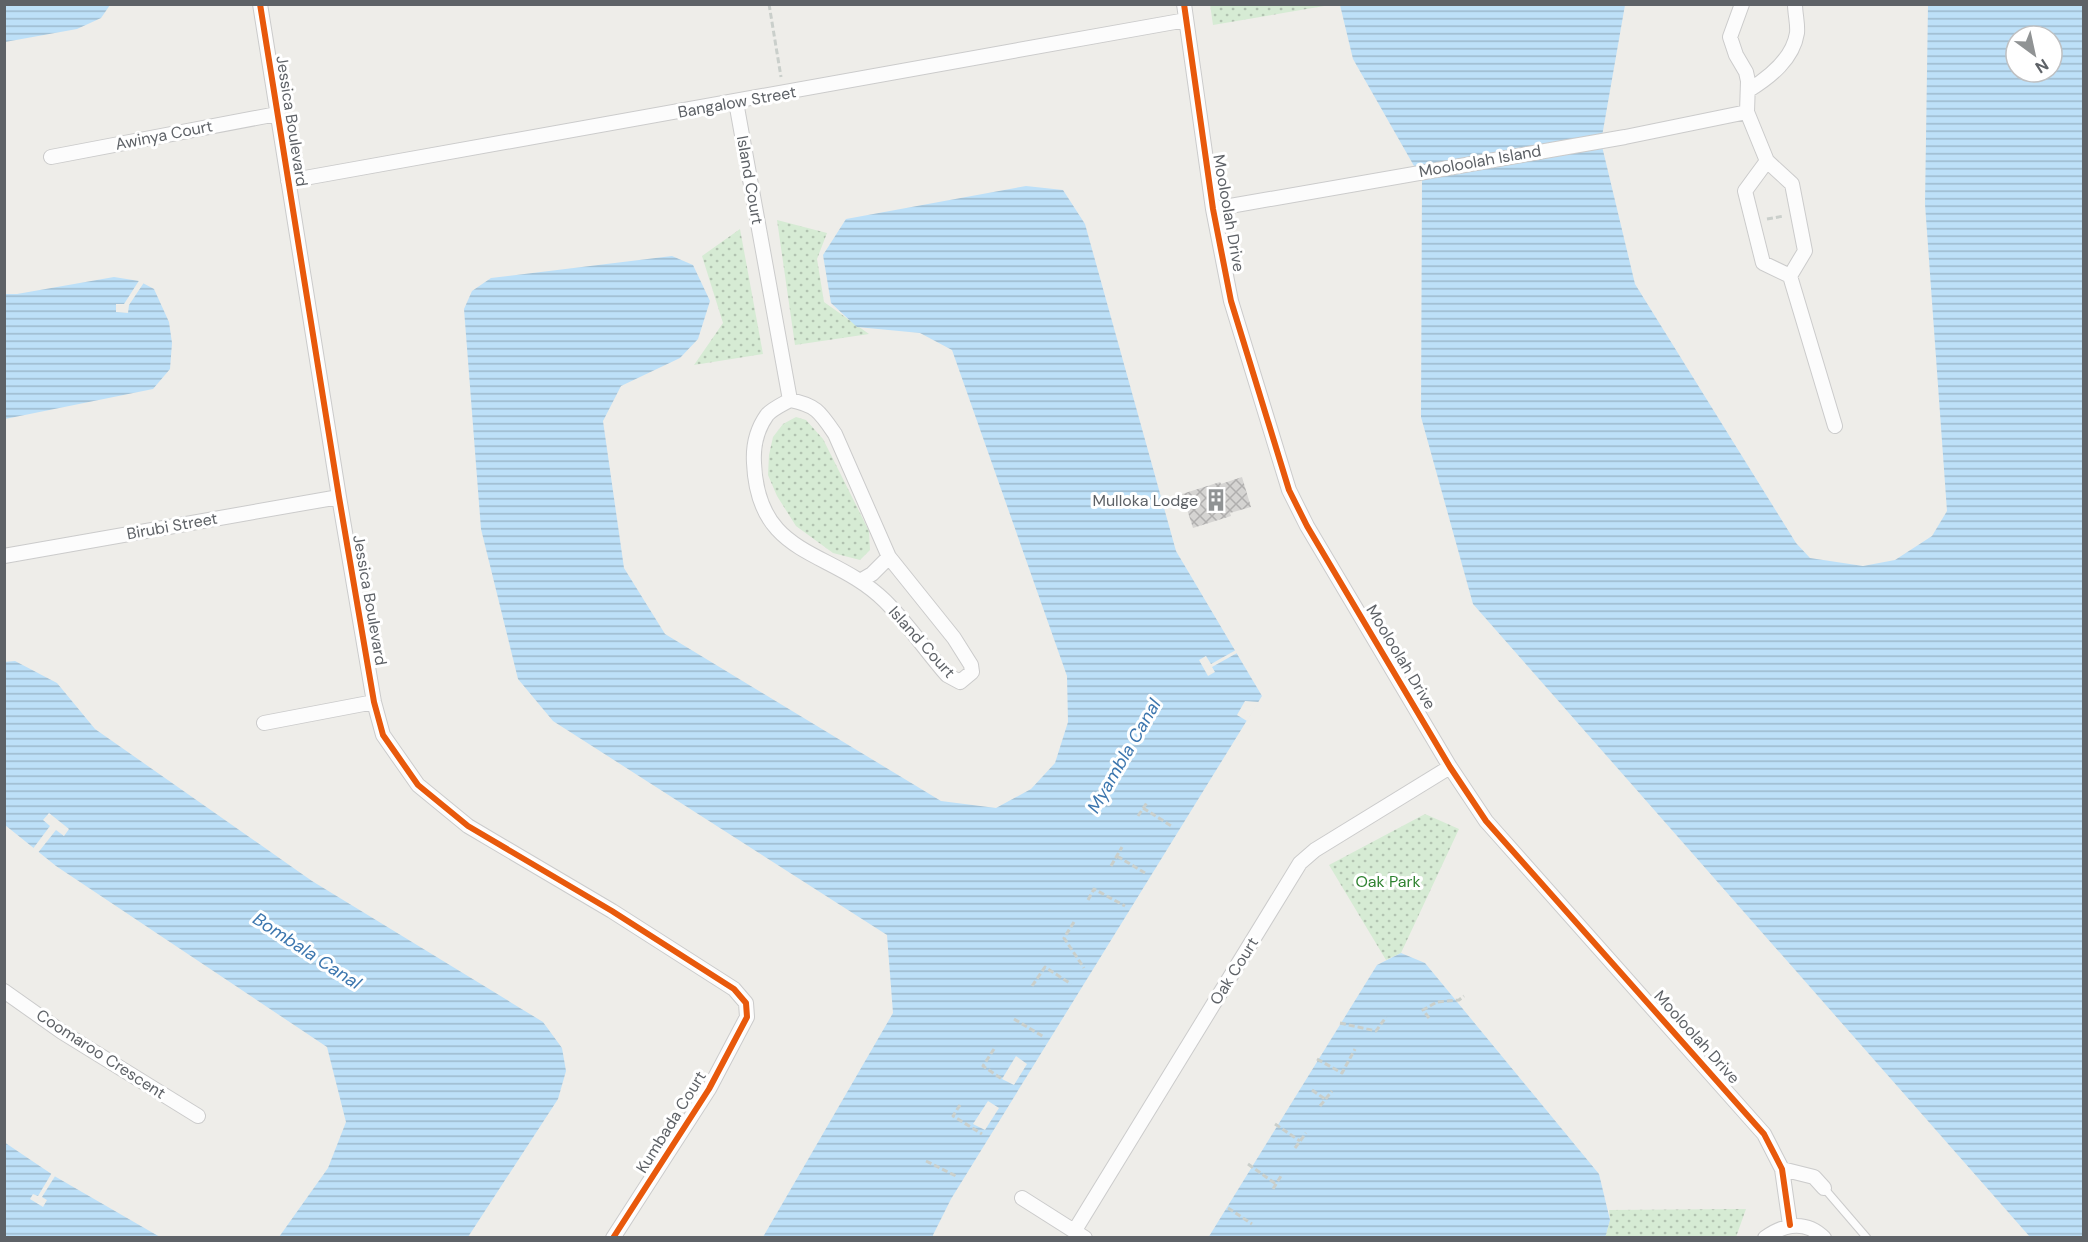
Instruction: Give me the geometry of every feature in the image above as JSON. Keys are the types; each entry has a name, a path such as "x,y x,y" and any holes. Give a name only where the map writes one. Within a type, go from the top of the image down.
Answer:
{"street":[{"name":"Jessica Boulevard","path":"260,4 339,497 374,702 383,735 418,786 468,826 612,911 734,989 746,1003 747,1017"},
{"name":"Mooloolah Drive","path":"1184,4 1213,209 1234,311 1289,490 1307,526 1450,767 1486,821 1764,1134 1782,1169 1790,1225"},
{"path":"1742,4 1730,37 1736,55 1746,72 1749,90 1747,112 1767,161 1792,184 1805,251 1790,276"},
{"path":"1749,90 1778,68 1791,52 1797,33 1795,4"},
{"name":"Bangalow Street","path":"288,181 1186,20"},
{"name":"Island Court","path":"736,102 790,400"},
{"name":"Mooloolah Island","path":"1213,209 1625,136 1747,112"},
{"name":"Awinya Court","path":"51,157 277,114"},
{"path":"1767,161 1745,191 1763,263 1790,276 1835,426"},
{"name":"Island Court","path":"790,400 808,404 825,419 835,434 889,557 954,638 971,664 972,672 960,682 951,679 885,601 860,581 816,558 780,534 764,512 756,492 754,445 768,414 790,400"},
{"name":"Birubi Street","path":"4,556 339,497"},
{"path":"860,581 872,574 889,557"},
{"path":"264,723 374,702"},
{"name":"Oak Court","path":"1022,1198 1080,1234 1300,863 1315,850 1450,767"},
{"name":"Coomaroo Crescent","path":"4,991 62,1032 198,1116"},
{"name":"Kumbada Court","path":"613,1238 709,1089 747,1017"},
{"path":"1782,1169 1814,1177 1824,1188"},
{"path":"1765,1238 1777,1229 1790,1225 1805,1226 1818,1232 1824,1238"}],"lane":[{"path":"1824,1188 1867,1238"}],"path":[{"path":"769,4 785,93"},
{"path":"1753,222 1798,213"},
{"path":"1138,816 1148,801"},
{"path":"1143,808 1173,827"},
{"path":"1111,866 1122,847"},
{"path":"1117,856 1145,873"},
{"path":"1088,900 1094,889 1125,906"},
{"path":"1074,922 1064,938 1084,968"},
{"path":"1032,986 1045,967 1071,984"},
{"path":"1429,1018 1423,1010 1437,1002 1459,1000 1464,996"},
{"path":"1340,1023 1376,1031 1386,1017"},
{"path":"1014,1019 1044,1037"},
{"path":"994,1049 983,1066 1002,1079"},
{"path":"1317,1059 1342,1073 1355,1049"},
{"path":"1312,1090 1325,1099"},
{"path":"1320,1106 1332,1090"},
{"path":"960,1105 953,1116 982,1134"},
{"path":"1275,1125 1300,1141"},
{"path":"1295,1148 1306,1133"},
{"path":"926,1161 956,1176"},
{"path":"1248,1164 1276,1184"},
{"path":"1273,1189 1281,1176"},
{"path":"1228,1208 1252,1224"}],"green space":[{"path":"1210,4 1330,4 1330,5 1213,25"},
{"path":"777,220 827,233 817,259 824,302 869,334 795,345"},
{"path":"740,229 763,354 694,365 723,323 702,256"},
{"path":"796,417 806,420 823,439 869,531 870,550 860,560 833,553 796,526 777,496 768,475 773,437 783,424"},
{"name":"Oak Park","path":"1425,814 1459,829 1401,953 1386,960 1329,865"},
{"path":"1746,1209 1736,1237 1605,1238 1610,1220 1609,1210"}],"water":[{"path":"5,4 110,5 101,18 77,29 5,42"},
{"path":"1340,5 1625,5 1601,142 1635,284 1796,543 1810,558 1863,566 1895,560 1932,536 1947,511 1925,204 1928,5 2083,5 2083,1237 2030,1237 1473,604 1421,417 1422,180 1353,59"},
{"name":"Myambla Canal","path":"1026,186 1063,190 1085,224 1176,551 1262,696 951,1199 933,1237 763,1237 893,1013 887,935 553,721 518,679 481,529 464,309 472,291 491,278 672,256 693,265 710,301 698,339 680,358 621,386 603,421 624,568 665,634 941,801 996,808 1031,789 1055,763 1068,722 1067,676 952,350 920,333 857,327 831,303 823,255 846,219"},
{"path":"114,277 139,281 154,289 169,322 172,343 170,369 153,389 5,419 4,294 17,294"},
{"name":"Bombala Canal","path":"15,661 57,683 95,729 312,881 543,1022 562,1048 566,1071 558,1099 468,1237 279,1237 328,1168 346,1122 327,1047 56,866 5,825 4,662"},
{"path":"1401,953 1425,963 1599,1174 1610,1220 1605,1238 1208,1238 1377,965"},
{"path":"4,1142 56,1177 160,1237 5,1237"}],"pier":[{"path":"140,279 145,281 129,305 128,313 116,312 116,304 124,304"},
{"path":"1236,650 1237,653 1212,667 1215,672 1208,676 1199,660 1206,656 1211,664"},
{"path":"1245,701 1259,702 1247,721 1237,715"},
{"path":"49,813 69,829 64,836 56,830 37,854 32,850 50,826 43,820"},
{"path":"1016,1056 1027,1064 1014,1085 1002,1079"},
{"path":"988,1101 999,1108 985,1130 973,1124"},
{"path":"53,1171 57,1173 42,1197 47,1200 43,1207 30,1199 33,1194 38,1196"}],"building":[{"name":"Mulloka Lodge","path":"1242,477 1251,507 1193,528 1182,494"}],"cycle path":[{"path":"260,4 339,497 374,702 383,735 418,785 468,826 612,911 734,989 746,1003 747,1017 709,1089 613,1238"},
{"path":"1184,4 1213,209 1231,301 1289,490 1307,526 1450,767 1486,821 1764,1134 1782,1169 1790,1225"}],"place":[{"name":"Mulloka Lodge","path":"1216,500"}]}
